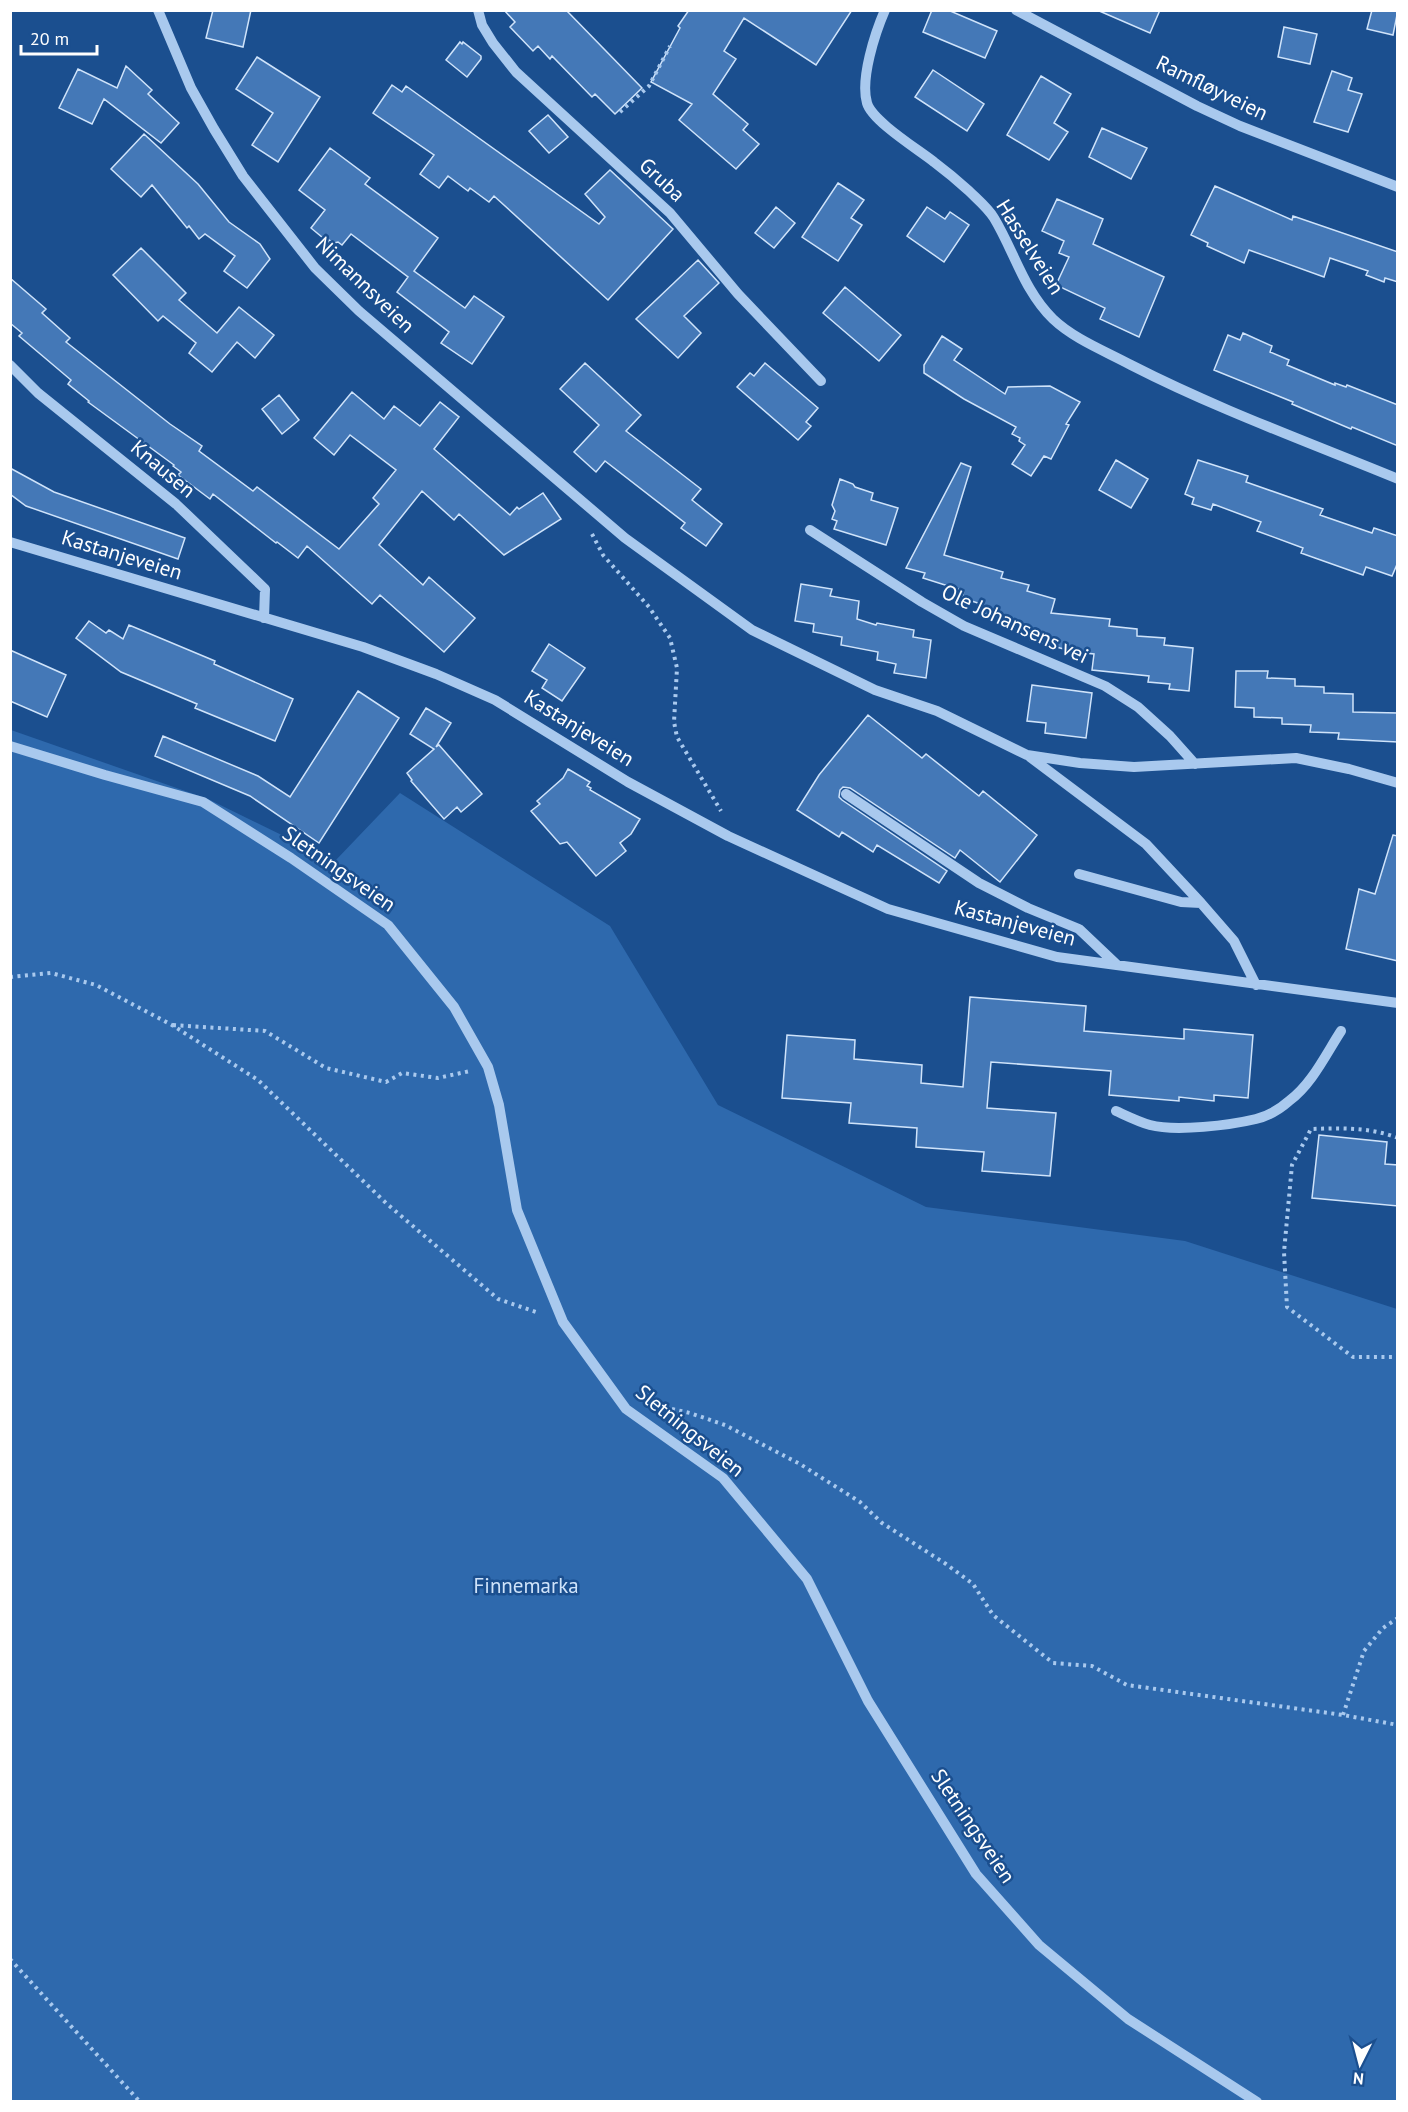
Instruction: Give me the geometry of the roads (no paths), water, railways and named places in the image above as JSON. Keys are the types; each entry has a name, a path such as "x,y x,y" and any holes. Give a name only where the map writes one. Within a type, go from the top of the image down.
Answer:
{"street":[{"name":"Nimannsveien","path":"158,10 191,88 213,129 243,176 315,268 359,311 625,538 752,630 875,690 937,711 1027,755"},
{"name":"Gruba","path":"478,10 482,25 516,72 670,213 738,294 822,381"},
{"name":"Hasselveien","path":"885,10 870,51 866,102 875,115 969,191 993,216 1031,292 1053,319 1083,340 1151,375 1255,422 1398,479"},
{"name":"Ramfløyveien","path":"1016,10 1197,106 1240,126 1398,187"},
{"name":"Knausen","path":"10,365 38,393 176,504 265,589 264,618"},
{"name":"Ole Johansens vei","path":"810,530 922,602 964,626 1105,686 1138,707 1170,735 1195,764"},
{"name":"Kastanjeveien","path":"10,542 363,647 436,674 495,700 628,782 724,834 759,852 888,909 1056,957 1398,1003"},
{"name":"Sletningsveien","path":"10,746 203,802 291,858 388,925 454,1007 488,1067 499,1105 517,1210 563,1322 626,1409 723,1478 807,1579 868,1701 976,1874 1039,1945 1128,2019 1257,2102"},
{"path":"1027,755 1080,764 1134,768 1296,758 1349,769 1398,783"},
{"path":"1027,755 1146,844 1234,941 1256,985"},
{"name":"Kastanjeveien","path":"846,794 979,883 1078,930 1117,965"},
{"path":"1079,874 1182,903 1201,903"},
{"path":"1116,1111 1152,1125 1172,1127 1214,1126 1258,1118 1274,1112 1291,1101 1311,1078 1341,1031"}],"park label":[{"name":"Finnemarka","path":"526,1586"}]}
